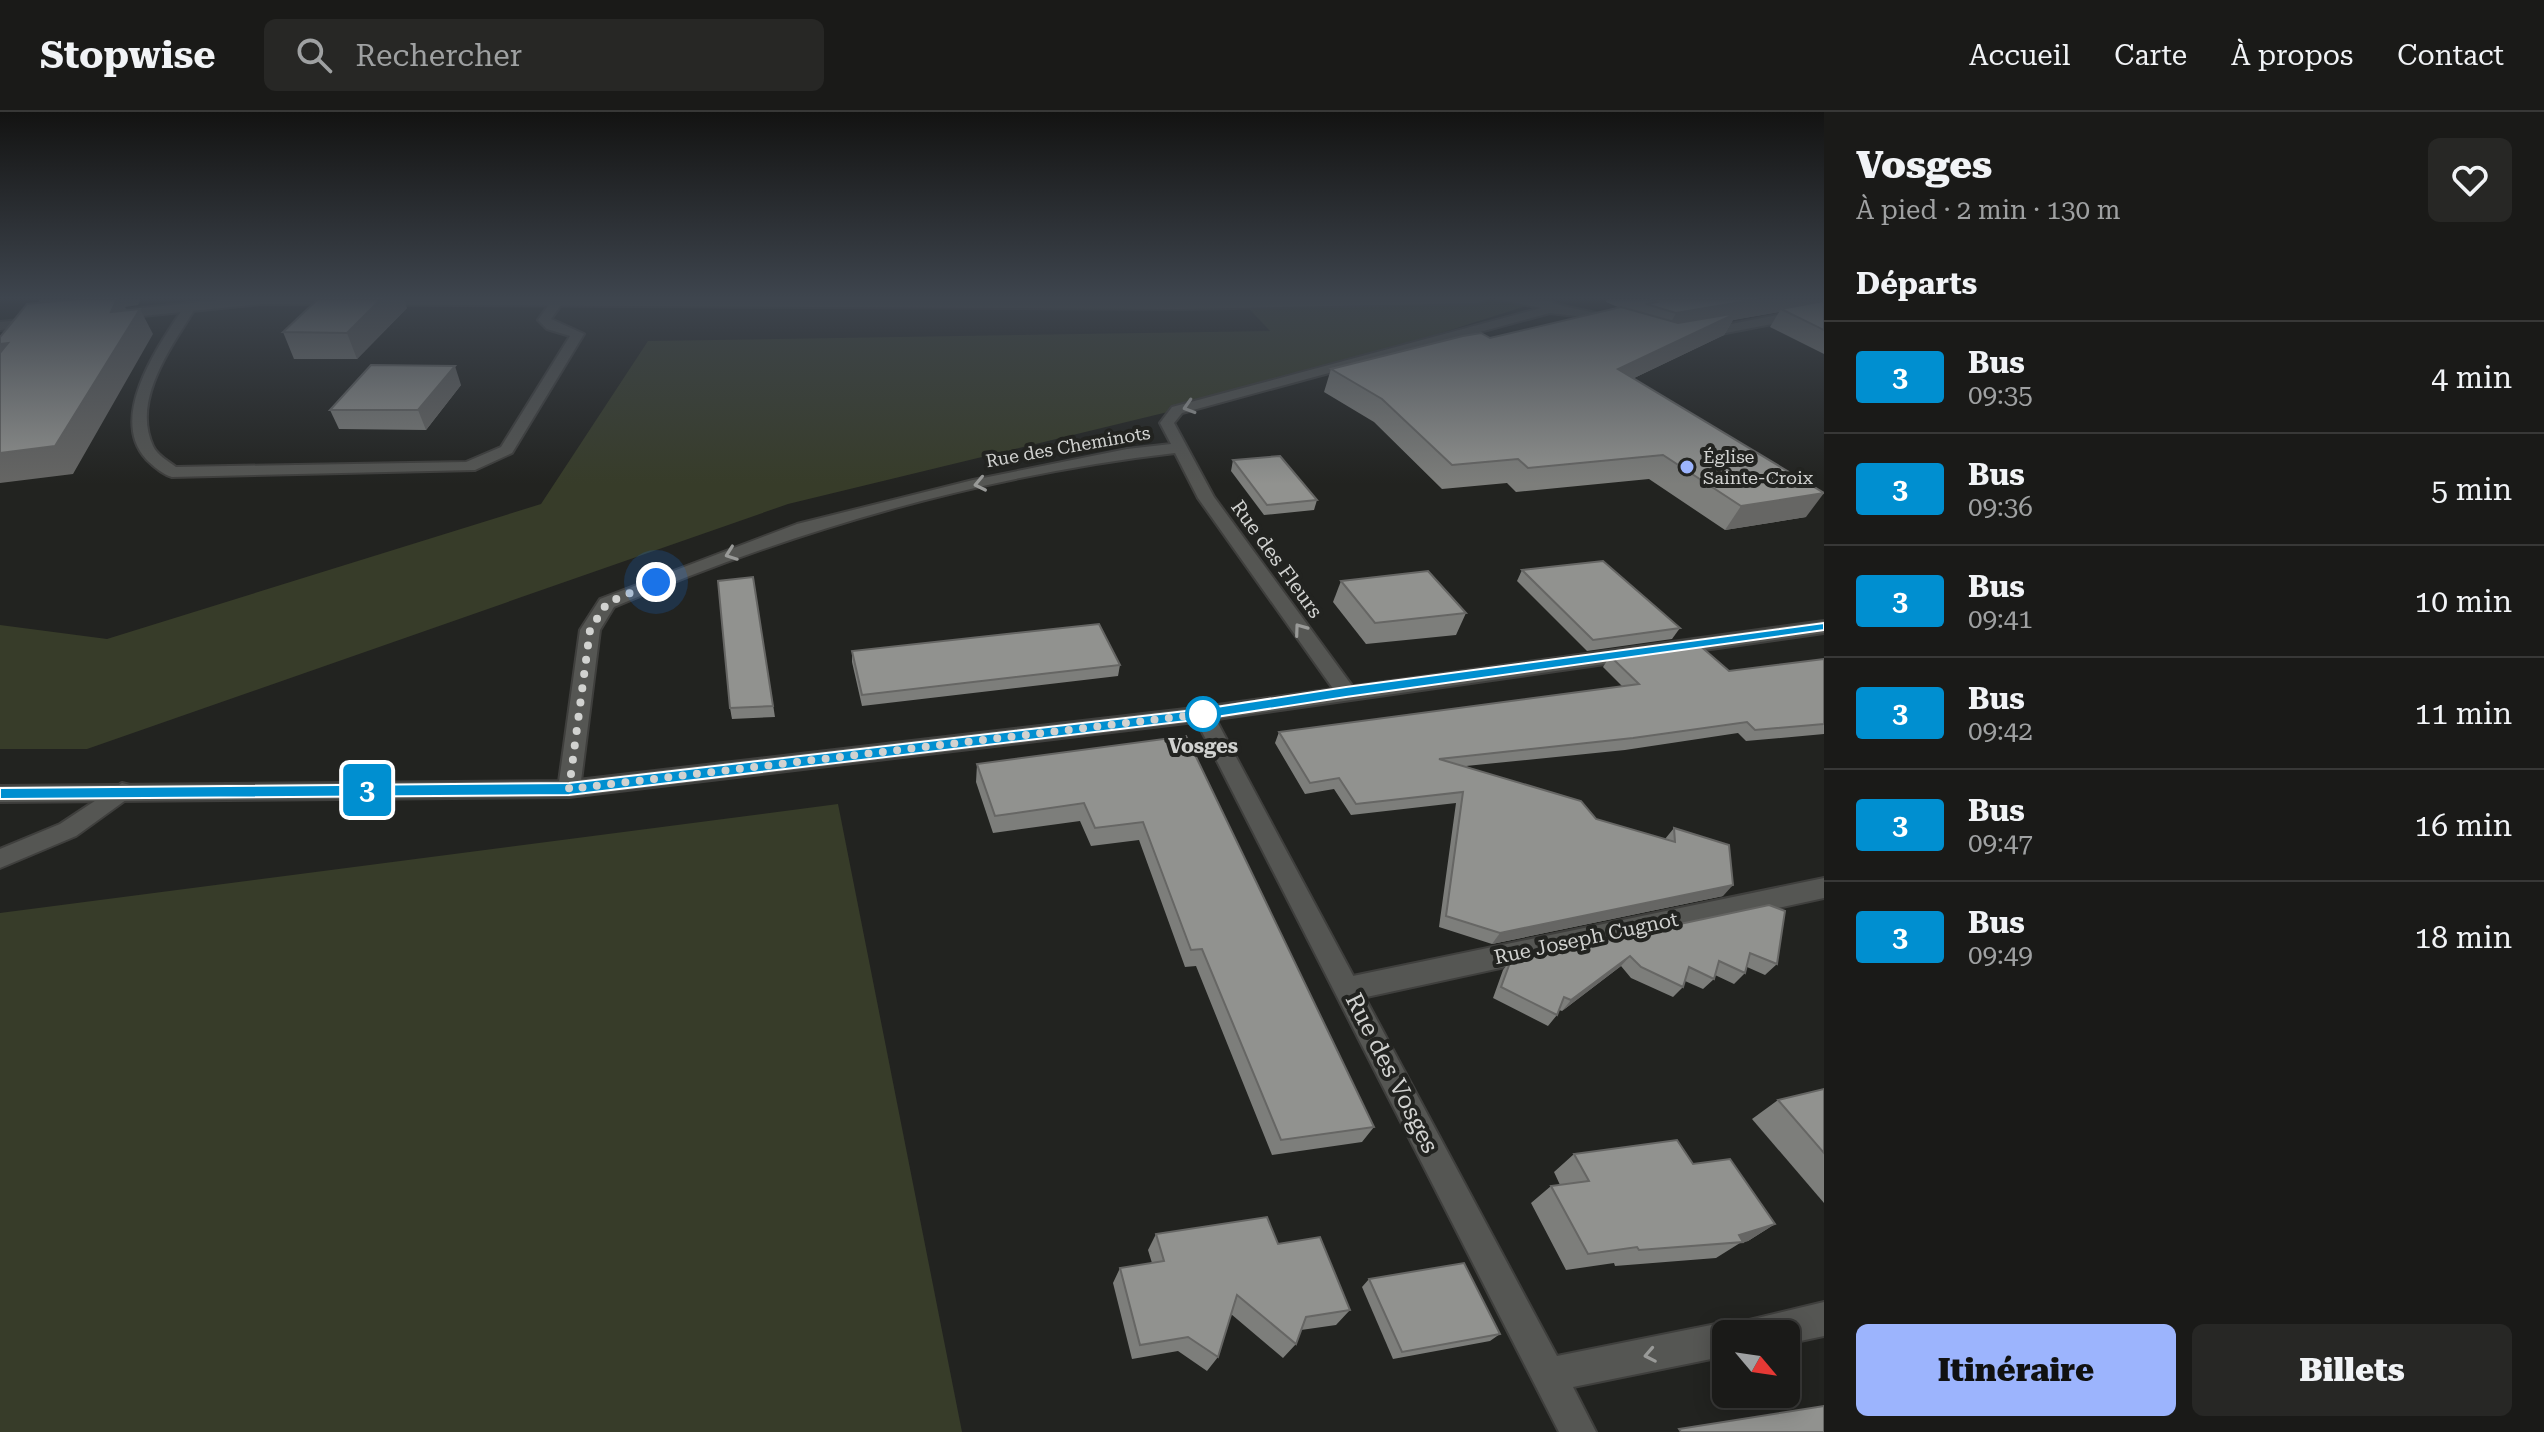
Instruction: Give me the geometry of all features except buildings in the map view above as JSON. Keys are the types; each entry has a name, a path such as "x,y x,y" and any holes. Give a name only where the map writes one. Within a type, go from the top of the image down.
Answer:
{"street":[{"path":"159,361 137,418 146,449 172,472 469,467 507,450 562,361"},
{"name":"Rue des Cheminots","path":"569,789 590,630 607,603 803,528 973,485 1127,454 1180,448 1167,423 1177,410 1359,361"},
{"name":"Rue des Fleurs","path":"1180,448 1206,498 1346,692"},
{"path":"0,794 569,789 1203,714 1824,627"},
{"name":"Rue des Vosges","path":"1203,714 1578,1432"},
{"path":"0,859 68,830 122,791"},
{"name":"Rue Joseph Cugnot","path":"1348,989 1824,888"},
{"path":"1800,1324 1824,1319"},
{"path":"1548,1375 1712,1342"}],"green space":[{"path":"635,361 1355,361 1275,386 788,504 87,749 0,749 0,625 107,639 541,504"},
{"path":"838,804 962,1432 0,1432 0,913"}],"bus line":[{"name":"3","path":"0,794 569,789 1203,714 1824,627"}],"place":[{"name":"Église Sainte-Croix","path":"1687,467"},
{"name":"Vosges","path":"1203,714"}],"route":[{"path":"656,582 607,603 590,630 569,789 1203,714"}]}
